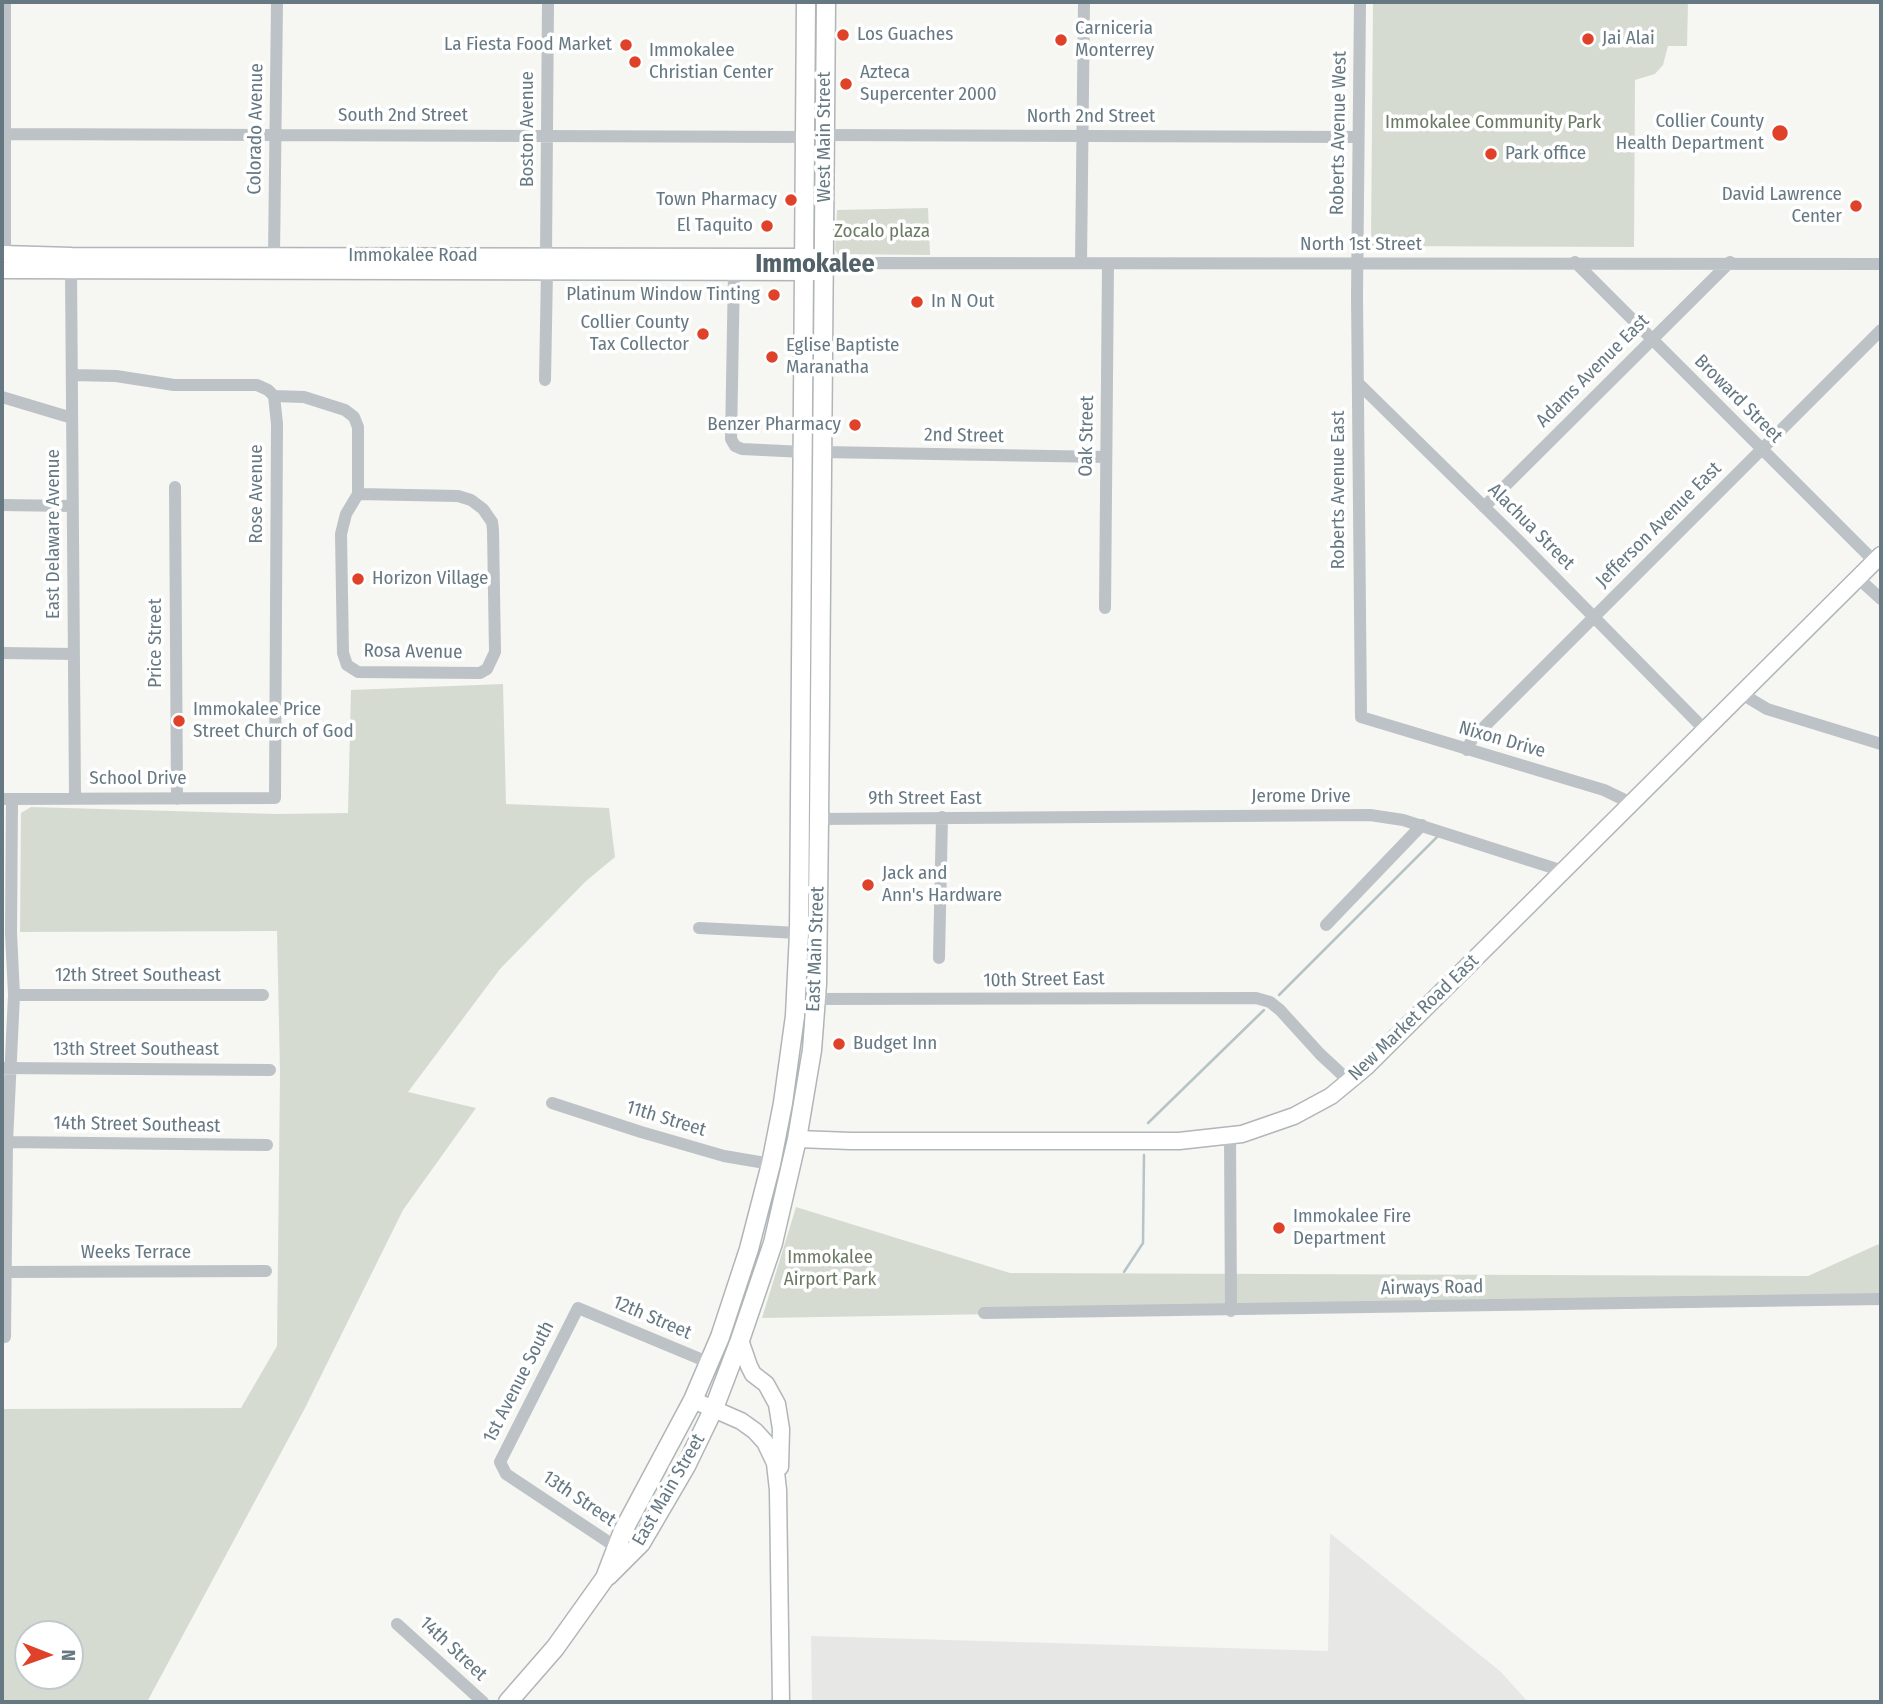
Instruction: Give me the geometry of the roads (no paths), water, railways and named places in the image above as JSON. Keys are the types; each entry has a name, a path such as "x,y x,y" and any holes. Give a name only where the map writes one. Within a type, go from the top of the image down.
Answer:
{"highway":[{"name":"West Main Street","path":"804,264 806,2"},
{"name":"West Main Street","path":"826,2 825,135 830,264"},
{"name":"East Main Street","path":"508,1702 555,1648 623,1551 710,1363 749,1249 777,1135 793,1028 799,933 804,264"},
{"name":"East Main Street","path":"623,1551 658,1516 687,1466 714,1408 740,1340 769,1255 797,1139 812,1050 816,999 822,452 830,264"},
{"path":"804,452 822,452"},
{"path":"800,817 819,818"},
{"path":"777,1135 797,1139"}],"main road":[{"name":"Immokalee Road","path":"3,262 830,264"},
{"name":"Immokalee Road","path":"677,264 734,271 804,264"},
{"name":"New Market Road East","path":"797,1139 1179,1141 1254,1131 1294,1116 1331,1096 1405,1030 1878,559"},
{"path":"740,1340 749,1366 773,1395 780,1414 778,1490 781,1702"},
{"path":"693,1400 741,1421 755,1431 765,1442 775,1463 778,1490"}],"street":[{"path":"3,262 5,2"},
{"name":"Colorado Avenue","path":"274,263 277,2"},
{"name":"Boston Avenue","path":"545,380 548,2"},
{"path":"1081,263 1084,2"},
{"name":"Roberts Avenue West","path":"1357,264 1360,2"},
{"name":"South 2nd Street","path":"3,135 805,137"},
{"name":"North 2nd Street","path":"825,135 1358,137"},
{"name":"Broward Street","path":"1576,262 1761,449 1878,559"},
{"name":"Adams Avenue East","path":"1483,507 1730,262"},
{"name":"East Delaware Avenue","path":"71,263 75,799"},
{"name":"North 1st Street","path":"830,264 1881,264"},
{"name":"Oak Street","path":"1105,608 1108,264"},
{"name":"Roberts Avenue East","path":"1357,264 1361,716"},
{"path":"734,271 731,439 734,446 742,449 804,452"},
{"name":"Jefferson Avenue East","path":"1467,750 1472,739 1881,330"},
{"path":"72,375 116,376 174,385 257,385 274,396"},
{"name":"Alachua Street","path":"1358,383 1706,730"},
{"name":"Rosa Avenue","path":"274,396 304,397 345,410 354,417 358,427 358,494 346,514 341,534 343,653 347,666 358,672 480,673 488,669 495,652 493,530 492,522 483,509 471,500 458,496 358,494"},
{"name":"Rose Avenue","path":"274,396 277,424 275,799"},
{"path":"2,397 72,418"},
{"name":"2nd Street","path":"822,452 1106,457"},
{"name":"Price Street","path":"174,487 177,799"},
{"path":"2,505 72,506"},
{"path":"1858,578 1881,598"},
{"path":"2,653 74,654"},
{"path":"1742,694 1767,709 1881,744"},
{"name":"Nixon Drive","path":"1361,716 1604,790 1631,803"},
{"path":"3,1337 6,1272 6,1069 13,995 6,933 7,799"},
{"name":"School Drive","path":"7,799 275,799"},
{"name":"Jerome Drive","path":"1031,817 1370,816 1422,825 1563,871"},
{"path":"939,958 942,817"},
{"name":"9th Street East","path":"819,818 1031,817"},
{"path":"1326,925 1422,825"},
{"path":"699,928 799,933"},
{"name":"12th Street Southeast","path":"13,995 263,995"},
{"name":"10th Street East","path":"816,999 1256,998 1272,1004 1349,1081"},
{"name":"13th Street Southeast","path":"6,1069 270,1070"},
{"name":"11th Street","path":"552,1103 712,1153 771,1164"},
{"path":"1230,1136 1231,1311"},
{"name":"14th Street Southeast","path":"7,1142 267,1145"},
{"name":"Weeks Terrace","path":"6,1272 266,1271"},
{"name":"Airways Road","path":"984,1313 1881,1299"},
{"name":"12th Street","path":"579,1308 710,1363"},
{"name":"1st Avenue South","path":"506,1474 500,1461 579,1308"},
{"name":"13th Street","path":"506,1474 623,1551"},
{"name":"14th Street","path":"397,1624 483,1702"}],"waterway":[{"path":"1279,995 1437,837"},
{"path":"1148,1123 1264,1010"},
{"path":"1124,1272 1143,1243 1144,1155"}],"place":[{"name":"Los Guaches","path":"843,35"},
{"name":"Jai Alai","path":"1588,39"},
{"name":"Carniceria Monterrey","path":"1061,40"},
{"name":"La Fiesta Food Market","path":"626,45"},
{"name":"Immokalee Christian Center","path":"635,62"},
{"name":"Azteca Supercenter 2000","path":"846,84"},
{"name":"Collier County Health Department","path":"1780,133"},
{"name":"Park office","path":"1491,154"},
{"name":"Town Pharmacy","path":"791,200"},
{"name":"David Lawrence Center","path":"1856,206"},
{"name":"El Taquito","path":"767,226"},
{"name":"Platinum Window Tinting","path":"774,295"},
{"name":"In N Out","path":"917,302"},
{"name":"Collier County Tax Collector","path":"703,334"},
{"name":"Eglise Baptiste Maranatha","path":"772,357"},
{"name":"Benzer Pharmacy","path":"855,425"},
{"name":"Horizon Village","path":"358,579"},
{"name":"Immokalee Price Street Church of God","path":"179,721"},
{"name":"Jack and Ann's Hardware","path":"868,885"},
{"name":"Budget Inn","path":"839,1044"},
{"name":"Immokalee Fire Department","path":"1279,1228"}],"district":[{"name":"Immokalee","path":"815,265"}],"park label":[{"name":"Immokalee Community Park","path":"1493,123"},
{"name":"Zocalo plaza","path":"882,232"},
{"name":"Immokalee Airport Park","path":"830,1269"}]}
